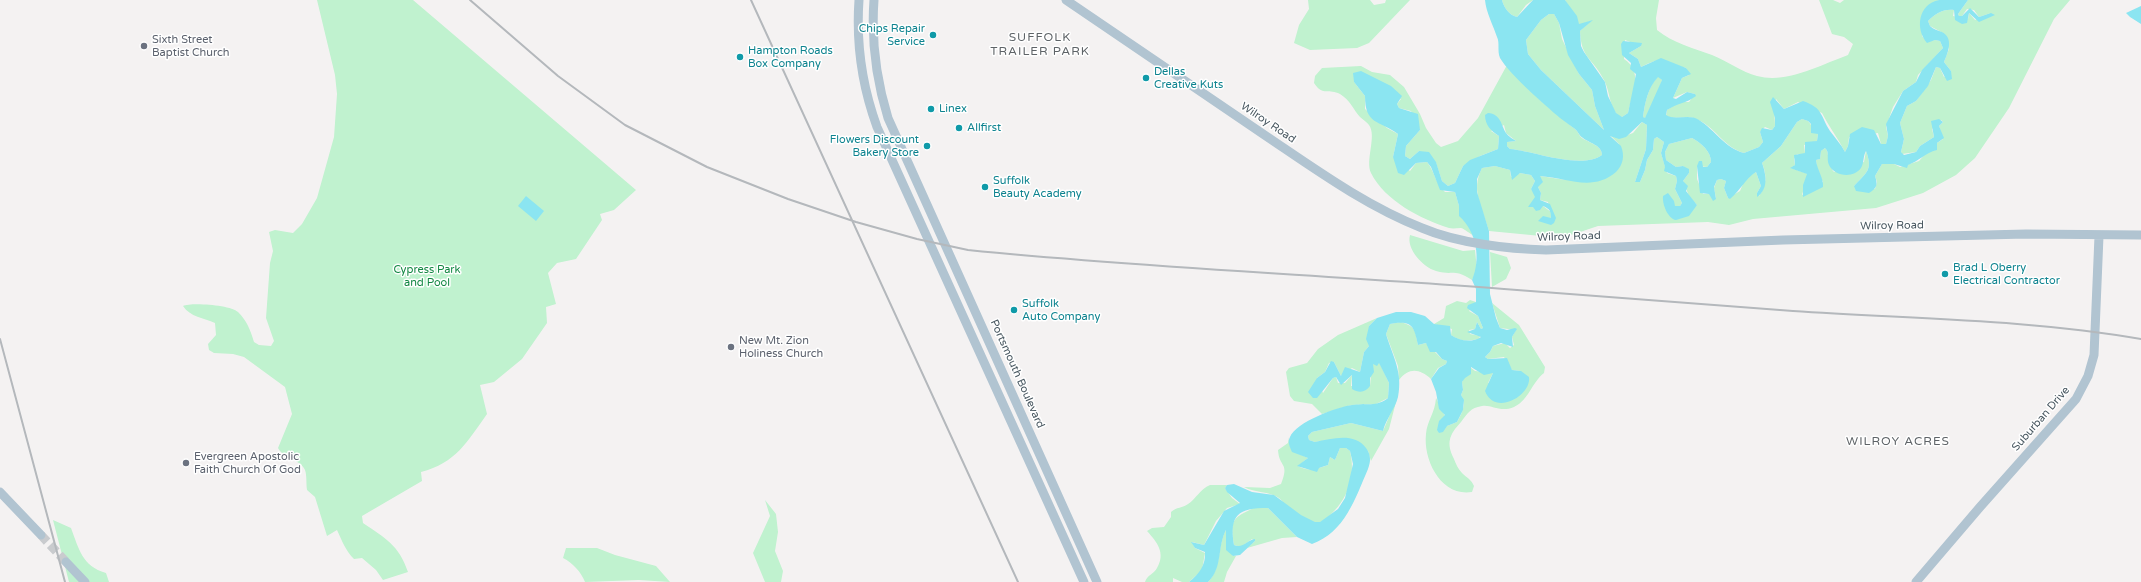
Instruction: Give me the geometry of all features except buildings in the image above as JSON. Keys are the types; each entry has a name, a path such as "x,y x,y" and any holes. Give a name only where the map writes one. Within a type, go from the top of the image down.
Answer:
{"main road":[{"path":"859,0 860,50 866,90 877,127 1084,582"},
{"name":"Portsmouth Boulevard","path":"874,0 873,43 878,82 888,118 1097,582"},
{"name":"Wilroy Road","path":"1066,0 1296,156 1366,200 1422,228 1468,240 1546,250 1769,240 2026,234 2099,236 2141,235"},
{"name":"Suburban Drive","path":"1916,582 2076,399 2084,386 2094,355 2099,236"},
{"path":"0,492 41,535"},
{"path":"66,562 85,582"}],"green space":[{"name":"Cypress Park and Pool","path":"317,0 413,0 636,190 614,210 600,214 602,220 576,259 557,263 548,273 556,304 546,307 547,323 522,359 494,382 480,385 487,414 467,442 452,457 443,463 421,472 422,481 362,516 363,523 385,538 396,549 408,572 383,580 376,570 362,558 354,559 351,556 342,542 337,530 327,536 315,497 307,490 306,475 303,466 284,455 278,448 292,414 285,387 244,357 233,354 214,353 209,350 208,344 216,335 215,323 189,313 183,306 194,304 211,305 234,310 241,315 246,322 254,342 259,345 271,346 274,341 266,318 270,263 273,251 269,232 275,230 293,233 302,224 317,198 334,137 337,94 335,75"},
{"path":"1308,0 1370,0 1374,5 1385,3 1386,0 1410,0 1369,43 1357,48 1310,50 1294,43 1299,25 1309,9"},
{"path":"1502,0 1533,0 1526,5 1517,17 1507,11"},
{"path":"1565,0 1659,0 1656,18 1657,30 1663,35 1683,45 1718,57 1751,74 1768,78 1792,76 1848,55 1853,44 1844,37 1832,34 1819,0 1833,0 1840,3 1844,0 1939,0 1929,5 1922,36 1927,42 1935,40 1940,41 1943,48 1918,75 1916,82 1903,91 1893,107 1886,127 1888,136 1886,144 1881,144 1878,133 1849,137 1848,146 1845,152 1822,113 1798,102 1784,109 1776,99 1774,110 1775,126 1772,130 1765,127 1760,132 1763,142 1759,147 1744,153 1730,146 1703,122 1689,117 1673,118 1666,116 1667,110 1679,102 1689,102 1695,94 1687,92 1673,98 1682,78 1689,75 1686,68 1659,60 1641,67 1638,59 1629,53 1641,46 1625,40 1624,59 1634,70 1635,84 1628,113 1622,117 1618,116 1611,103 1604,80 1585,53 1581,40 1580,31 1591,21 1579,25"},
{"path":"1968,0 2070,0 2054,19 2009,108 1975,158 1956,175 1923,193 1876,208 1753,219 1729,225 1708,222 1598,226 1562,238 1489,231 1477,192 1477,184 1482,168 1495,166 1510,170 1511,177 1520,173 1531,175 1535,181 1531,189 1543,206 1551,212 1548,202 1540,200 1541,193 1538,187 1540,176 1566,180 1619,144 1610,135 1619,138 1633,133 1642,122 1647,125 1646,149 1635,182 1640,182 1647,160 1653,150 1654,139 1657,137 1664,142 1661,153 1667,173 1676,176 1677,181 1675,189 1682,203 1680,206 1675,206 1670,217 1697,205 1689,196 1683,181 1689,173 1683,166 1676,167 1666,160 1665,152 1669,144 1692,138 1699,142 1707,151 1711,158 1711,162 1707,167 1697,166 1697,179 1703,194 1710,194 1713,200 1716,198 1714,188 1717,180 1721,179 1726,181 1724,188 1728,198 1740,191 1745,179 1756,172 1761,186 1757,193 1759,196 1765,184 1765,172 1762,163 1781,146 1797,122 1802,119 1808,121 1818,134 1817,141 1804,145 1805,153 1803,155 1797,154 1794,159 1795,165 1791,168 1808,174 1802,195 1823,182 1817,170 1816,160 1820,159 1821,151 1825,148 1830,165 1834,172 1864,162 1866,151 1869,163 1868,170 1854,186 1875,189 1877,182 1875,176 1882,164 1894,164 1900,167 1919,161 1927,152 1936,150 1937,143 1943,139 1939,126 1943,122 1941,120 1932,129 1934,137 1920,146 1916,152 1902,154 1901,152 1904,139 1900,123 1907,106 1916,101 1931,80 1936,67 1940,68 1944,77 1951,71 1944,62 1949,49 1943,33 1930,26 1928,21 1937,14 1946,10 1954,10 1953,16 1968,19 1969,13 1975,20 1991,13 1979,17 1974,10 1967,9 1962,16 1959,16 1958,14","holes":["1551,212 1554,223 1549,219 1551,218"]},
{"path":"1549,14 1554,14 1559,23 1562,39 1579,74 1592,90 1595,106 1604,130 1541,70 1528,54 1526,40 1541,20"},
{"path":"1507,65 1531,91 1576,130 1581,137 1598,147 1602,155 1593,159 1582,161 1510,149 1507,146 1507,142 1516,141 1506,133 1504,125 1491,131 1499,136 1498,149 1480,156 1463,166 1455,183 1448,186 1442,181 1436,163 1419,151 1410,159 1405,156 1406,146 1420,130 1411,111 1399,108 1397,104 1401,99 1354,82 1365,96 1365,109 1387,128 1398,134 1393,157 1410,171 1416,163 1427,162 1442,189 1445,192 1455,192 1460,216 1468,224 1474,236 1461,228 1449,228 1427,220 1405,208 1385,192 1371,173 1369,162 1372,135 1369,125 1360,117 1343,96 1336,92 1320,90 1314,83 1315,76 1322,68 1361,66 1372,72 1390,75 1404,87 1420,114 1426,128 1436,143 1441,147 1458,141 1478,118"},
{"path":"1658,76 1662,80 1645,119 1643,117 1648,95"},
{"path":"1410,235 1463,251 1475,250 1477,270 1472,280 1461,274 1436,271 1426,266 1413,251 1409,240"},
{"path":"1490,252 1507,257 1511,268 1506,279 1492,287"},
{"path":"1470,300 1476,302 1469,311 1478,316 1483,328 1481,329 1477,322 1475,329 1469,330 1470,334 1480,336 1479,339 1458,339 1451,335 1452,329 1434,324 1444,318 1446,306 1457,301 1466,303"},
{"path":"1492,303 1519,325 1545,367 1544,373 1536,381 1527,396 1519,404 1509,409 1485,406 1475,408 1468,414 1451,435 1450,448 1456,465 1474,486 1472,492 1461,492 1451,489 1436,475 1428,455 1426,434 1436,398 1445,416 1447,426 1457,422 1464,405 1461,395 1463,390 1462,382 1470,367 1475,371 1493,373 1488,383 1521,371 1512,370 1504,357 1488,359 1485,357 1493,346 1505,343 1510,348 1514,345 1512,337 1516,330 1500,328"},
{"path":"1377,318 1369,326 1369,346 1364,352 1360,372 1352,368 1341,376 1334,362 1329,363 1325,372 1317,378 1323,393 1333,378 1336,377 1338,383 1345,383 1352,375 1351,386 1370,386 1372,364 1379,362 1389,383 1388,398 1376,404 1351,405 1322,414 1312,404 1294,401 1290,396 1286,372 1289,368 1307,363 1318,349 1338,335"},
{"path":"1401,322 1410,326 1414,330 1418,345 1426,343 1442,359 1447,361 1446,364 1438,368 1431,379 1419,371 1411,371 1399,380 1398,366 1386,334 1390,324"},
{"path":"1397,398 1389,429 1371,461 1368,451 1343,438 1315,442 1309,440 1308,436 1312,432 1351,423 1383,431"},
{"path":"1289,437 1290,446 1292,449 1308,458 1298,466 1305,469 1316,469 1328,465 1330,457 1335,460 1340,448 1346,448 1350,451 1352,469 1349,487 1341,503 1328,517 1320,522 1314,522 1299,515 1275,496 1244,487 1270,488 1281,484 1284,468 1280,460 1278,450 1288,443"},
{"path":"1210,485 1227,485 1225,488 1232,498 1240,504 1227,508 1216,521 1204,545 1192,542 1195,548 1205,553 1202,570 1189,582 1182,582 1173,578 1173,582 1145,582 1147,578 1156,570 1160,563 1161,557 1157,544 1147,531 1152,528 1164,527 1171,517 1171,512 1188,504 1203,489"},
{"path":"765,500 776,514 778,532 775,551 783,571 781,582 765,582 753,553 770,516"},
{"path":"1254,508 1268,508 1297,537 1282,538 1247,548 1255,541 1252,539 1241,547 1234,545 1232,530 1234,521 1241,514"},
{"path":"53,520 71,528 82,556 92,566 106,573 109,582 69,582"},
{"path":"1226,530 1226,543 1233,556 1236,556 1227,572 1224,582 1208,582 1215,570 1221,543"},
{"path":"566,548 597,548 615,555 656,566 670,582 639,580 585,582 576,568 563,558"}],"water":[{"path":"1485,0 1502,0 1507,11 1517,17 1533,0 1565,0 1577,16 1579,24 1593,20 1580,31 1581,46 1605,82 1608,96 1616,113 1622,117 1628,113 1636,74 1630,69 1631,63 1622,55 1621,44 1623,41 1642,43 1641,46 1629,53 1638,59 1641,67 1661,58 1686,68 1691,74 1682,78 1673,98 1676,99 1687,92 1695,94 1696,96 1667,110 1666,115 1670,117 1695,118 1705,124 1731,147 1744,153 1759,147 1763,142 1760,132 1762,128 1772,130 1775,126 1775,118 1770,102 1773,97 1784,109 1803,101 1818,109 1830,131 1845,152 1848,146 1850,134 1862,127 1874,130 1881,144 1886,144 1888,136 1886,124 1903,91 1916,82 1922,70 1943,48 1940,41 1935,40 1927,43 1923,37 1920,24 1923,12 1927,6 1932,2 1939,0 1968,0 1958,14 1959,16 1962,16 1970,8 1979,17 1991,13 1995,15 1979,22 1969,13 1967,23 1962,24 1955,20 1954,10 1946,10 1937,14 1928,21 1931,27 1942,32 1948,38 1949,46 1944,62 1951,71 1952,79 1947,81 1940,68 1936,67 1928,86 1916,101 1907,106 1900,123 1904,139 1901,152 1904,155 1916,152 1920,146 1934,137 1931,121 1939,119 1943,122 1939,126 1944,138 1937,143 1937,150 1908,165 1907,168 1894,164 1882,164 1875,176 1876,186 1874,190 1869,193 1856,191 1854,186 1868,170 1869,163 1866,151 1861,168 1853,174 1844,175 1831,169 1828,163 1825,148 1821,151 1820,159 1816,160 1823,187 1803,197 1803,185 1807,174 1790,168 1795,165 1794,155 1805,153 1805,142 1817,141 1818,134 1811,133 1811,124 1802,119 1797,122 1781,146 1762,163 1766,181 1761,194 1757,197 1757,193 1761,186 1756,172 1748,178 1730,199 1728,198 1724,188 1726,181 1721,179 1717,180 1714,187 1716,199 1713,201 1709,194 1700,193 1697,166 1699,161 1702,161 1703,167 1707,167 1711,162 1711,158 1707,151 1699,142 1692,138 1669,144 1665,152 1666,160 1676,167 1683,166 1689,169 1689,173 1683,181 1688,186 1686,191 1697,205 1689,216 1676,220 1668,214 1663,196 1668,193 1674,201 1675,206 1680,206 1682,203 1675,189 1677,181 1676,176 1664,171 1665,167 1661,153 1664,142 1657,137 1654,139 1653,150 1647,160 1640,182 1635,182 1646,149 1647,125 1642,122 1626,137 1619,139 1610,136 1621,146 1623,157 1622,163 1616,172 1607,178 1589,183 1540,176 1543,182 1538,187 1541,193 1540,200 1550,204 1556,218 1554,223 1551,225 1538,221 1543,216 1551,218 1549,209 1543,206 1540,210 1536,211 1533,207 1528,207 1535,197 1531,189 1535,181 1531,175 1520,173 1512,180 1510,170 1495,166 1482,168 1477,179 1477,192 1489,231 1490,294 1500,328 1507,330 1517,329 1512,337 1513,347 1501,343 1493,346 1485,357 1488,359 1507,358 1512,370 1521,371 1529,377 1525,390 1512,400 1504,403 1497,402 1490,399 1485,391 1493,373 1484,375 1471,367 1471,374 1462,382 1463,390 1461,395 1464,400 1463,410 1457,422 1447,426 1443,432 1439,433 1437,430 1439,421 1445,415 1439,409 1436,392 1431,379 1439,368 1446,364 1447,361 1442,359 1436,352 1430,352 1426,343 1418,345 1415,333 1411,326 1403,323 1390,324 1386,334 1398,372 1399,388 1397,401 1383,431 1351,423 1312,432 1308,436 1309,440 1315,442 1335,438 1349,438 1361,443 1369,453 1370,461 1368,469 1348,513 1341,523 1323,539 1312,544 1297,537 1268,508 1258,508 1243,512 1238,515 1233,527 1234,545 1240,546 1255,539 1255,541 1240,555 1233,556 1226,550 1226,530 1223,537 1218,564 1213,576 1208,582 1189,582 1201,569 1205,557 1205,552 1195,548 1191,542 1204,545 1224,511 1240,503 1227,492 1225,488 1227,485 1234,484 1252,492 1274,495 1301,515 1315,522 1320,522 1338,509 1345,498 1353,464 1350,451 1346,448 1340,448 1335,460 1330,457 1328,465 1319,468 1317,472 1297,466 1308,458 1292,452 1289,439 1294,431 1300,426 1327,412 1345,406 1380,403 1388,398 1389,383 1379,363 1377,366 1373,364 1374,372 1370,378 1370,386 1364,391 1359,392 1352,389 1352,375 1341,385 1336,377 1333,378 1317,398 1313,398 1308,392 1317,378 1325,372 1331,361 1334,362 1341,376 1345,367 1360,372 1364,352 1369,346 1366,339 1369,326 1377,318 1396,312 1411,312 1425,316 1434,324 1450,326 1451,335 1458,339 1470,341 1481,337 1467,332 1475,329 1477,322 1481,329 1483,328 1478,316 1467,308 1468,305 1476,302 1476,289 1472,280 1475,272 1477,255 1476,246 1470,230 1459,216 1459,206 1455,192 1440,190 1431,167 1427,162 1416,163 1404,175 1398,173 1393,157 1398,134 1374,121 1370,117 1367,112 1365,96 1354,82 1353,73 1361,71 1391,86 1402,96 1397,104 1399,108 1418,114 1420,130 1406,146 1405,156 1410,159 1419,151 1429,152 1436,162 1442,181 1448,186 1455,183 1463,166 1470,160 1498,149 1499,136 1491,130 1485,119 1485,115 1488,113 1496,115 1506,133 1516,141 1507,142 1507,146 1510,149 1582,161 1593,159 1602,155 1598,147 1582,137 1511,73 1500,58 1498,39","holes":["1549,14 1554,14 1559,23 1568,55 1579,74 1592,90 1595,106 1604,130 1541,70 1528,54 1526,40 1541,20","1658,77 1662,80 1645,118 1643,117 1648,96"]},
{"path":"2141,6 2141,24 2126,13"},
{"path":"526,196 544,211 536,221 518,206"}],"tunnel":[{"path":"41,535 66,562"}],"railway":[{"path":"470,0 558,76 625,125 707,167 788,199 856,222 917,239 968,250 1169,267 1437,284 1793,311 2011,323 2098,332 2141,339"},
{"path":"751,0 1018,582"},
{"path":"0,339 65,582"}],"place":[{"name":"Chips Repair Service","path":"933,35"},
{"name":"Sixth Street Baptist Church","path":"144,46"},
{"name":"Hampton Roads Box Company","path":"740,57"},
{"name":"Dellas Creative Kuts","path":"1146,78"},
{"name":"Linex","path":"931,109"},
{"name":"Allfirst","path":"959,128"},
{"name":"Flowers Discount Bakery Store","path":"927,146"},
{"name":"Suffolk Beauty Academy","path":"985,187"},
{"name":"Brad L Oberry Electrical Contractor","path":"1945,274"},
{"name":"Suffolk Auto Company","path":"1014,310"},
{"name":"New Mt. Zion Holiness Church","path":"731,347"},
{"name":"Evergreen Apostolic Faith Church Of God","path":"186,463"}],"district":[{"name":"SUFFOLK TRAILER PARK","path":"1040,45"},
{"name":"WILROY ACRES","path":"1898,442"}]}
